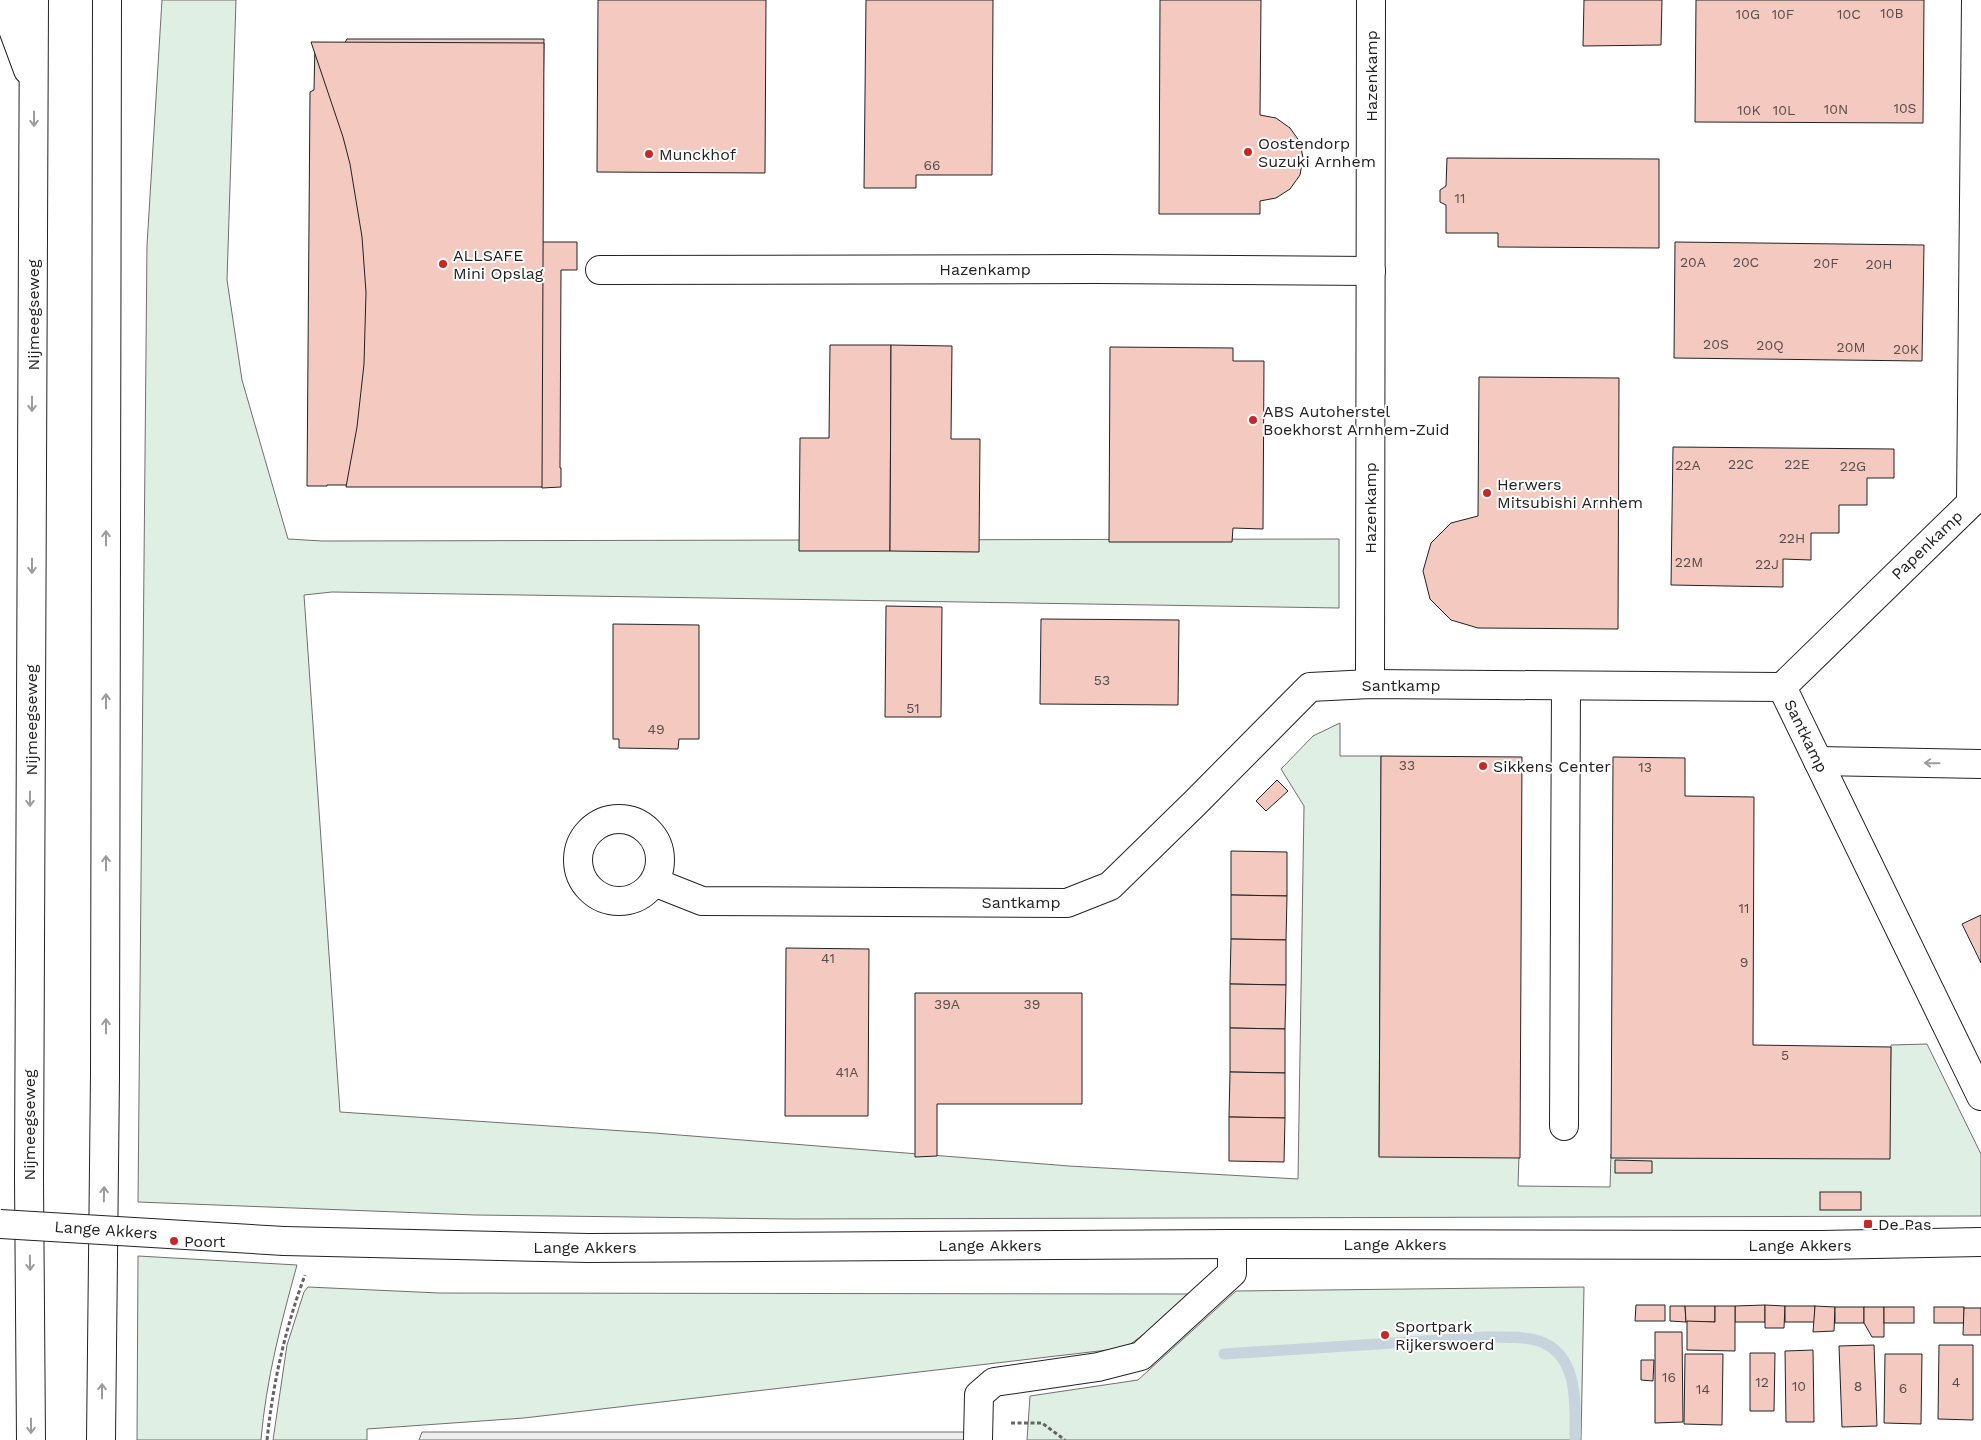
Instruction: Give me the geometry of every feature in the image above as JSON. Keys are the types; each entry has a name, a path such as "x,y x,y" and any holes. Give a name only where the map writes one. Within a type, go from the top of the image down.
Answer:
{"main road":[{"path":"8,0 11,24 34,87"},
{"name":"Nijmeegseweg","path":"31,1440 29,1170 34,0"},
{"name":"Hazenkamp","path":"1370,684 1371,0"},
{"name":"Papenkamp","path":"1782,688 1971,503 1976,0"},
{"path":"101,1440 106,1075 107,1"},
{"name":"Hazenkamp","path":"600,270 1096,269 1371,271"},
{"name":"Santkamp","path":"654,882 702,901 1067,903 1110,886 1310,687 1370,684 1782,688 1981,1096"},
{"path":"1564,1126 1566,686"},
{"path":"1818,761 1981,764"},
{"name":"Lange Akkers","path":"0,1224 284,1241 588,1248 1224,1244 1822,1245 1981,1242"},
{"path":"978,1431 979,1395 994,1382 1098,1367 1141,1356 1232,1274 1224,1244"}],"path":[{"path":"267,1440 283,1343 307,1268"},
{"path":"978,1431 1042,1423 1065,1440"}],"green space":[{"path":"162,0 236,0 227,280 242,380 288,539 322,541 1339,539 1339,608 332,592 304,595 340,1112 654,1133 1069,1166 1298,1179 1304,806 1281,769 1313,736 1340,723 1340,756 1381,756 1379,1154 1519,1155 1518,1186 1610,1187 1611,1154 1889,1156 1891,1045 1927,1044 1981,1154 1981,1216 791,1219 475,1215 138,1202 147,245"},
{"path":"138,1256 297,1265 270,1374 261,1440 137,1440"},
{"path":"308,1287 439,1293 1190,1294 1162,1321 1125,1348 524,1418 367,1429 367,1440 273,1440 287,1345 304,1292"},
{"name":"Sportpark Rijkerswoerd","path":"1584,1287 1581,1440 1027,1440 1030,1396 1138,1380 1236,1291"}],"shaded area":[{"path":"422,1432 988,1432 988,1440 419,1440"}],"building":[{"path":"598,0 766,0 765,173 597,172"},
{"path":"866,0 993,0 992,175 916,175 916,188 864,188"},
{"path":"1160,0 1261,0 1260,115 1276,118 1290,128 1300,142 1303,158 1300,175 1290,189 1276,198 1260,201 1260,214 1159,214"},
{"path":"1584,0 1662,0 1661,45 1583,46"},
{"path":"1696,0 1924,0 1923,123 1695,122"},
{"path":"347,39 544,39 541,242 577,242 577,270 561,270 561,487 542,488 541,485 307,486 310,92 314,90 315,44 344,44"},
{"path":"311,42 544,43 542,487 346,487 357,427 364,364 366,292 362,237 350,164 343,137"},
{"path":"1447,158 1659,159 1659,248 1498,247 1498,233 1446,233 1446,205 1440,202 1440,190 1446,186"},
{"path":"1675,242 1924,245 1922,361 1674,358"},
{"path":"830,345 891,345 890,551 799,551 800,438 829,438"},
{"path":"891,345 952,346 951,439 980,439 979,552 890,551"},
{"path":"1110,347 1233,348 1233,361 1264,361 1263,529 1233,528 1232,542 1109,542"},
{"path":"1479,377 1619,378 1618,629 1478,628 1451,620 1430,599 1423,571 1431,543 1451,523 1478,516"},
{"path":"1673,447 1894,449 1894,478 1867,478 1867,505 1839,505 1839,533 1811,533 1811,560 1783,559 1783,587 1671,585"},
{"path":"886,606 942,607 941,717 885,717"},
{"path":"1041,619 1179,620 1178,705 1040,704"},
{"path":"613,624 699,625 699,739 679,739 678,749 619,748 619,739 613,739"},
{"path":"1381,756 1522,757 1520,1158 1379,1157"},
{"path":"1613,757 1685,758 1685,796 1754,797 1753,1045 1891,1047 1890,1159 1611,1158"},
{"path":"1277,780 1288,791 1266,811 1256,801"},
{"path":"1231,851 1287,852 1287,896 1231,895"},
{"path":"1231,895 1287,896 1286,940 1231,939"},
{"path":"1981,915 1981,963 1962,924"},
{"path":"1231,939 1286,940 1286,985 1230,984"},
{"path":"786,948 869,949 868,1116 785,1116"},
{"path":"1230,984 1286,985 1285,1029 1230,1028"},
{"path":"915,993 1082,993 1082,1104 937,1104 937,1156 915,1157"},
{"path":"1230,1028 1285,1029 1285,1073 1230,1072"},
{"path":"1230,1072 1285,1073 1285,1118 1229,1117"},
{"path":"1229,1117 1285,1118 1284,1162 1229,1161"},
{"path":"1615,1160 1652,1161 1652,1173 1615,1173"},
{"path":"1820,1192 1861,1192 1861,1210 1820,1210"},
{"path":"1636,1305 1665,1305 1665,1321 1635,1321"},
{"path":"1765,1305 1765,1322 1735,1322 1735,1306"},
{"path":"1765,1305 1785,1306 1784,1328 1765,1328"},
{"path":"1670,1306 1685,1306 1686,1322 1670,1321"},
{"path":"1685,1306 1715,1306 1715,1322 1686,1322"},
{"path":"1715,1306 1735,1306 1735,1351 1687,1350 1687,1321 1715,1322"},
{"path":"1785,1306 1815,1306 1815,1322 1785,1322"},
{"path":"1815,1306 1835,1307 1834,1331 1813,1332"},
{"path":"1835,1307 1864,1307 1864,1323 1835,1323"},
{"path":"1864,1307 1884,1307 1884,1337 1872,1337 1864,1323"},
{"path":"1884,1307 1914,1307 1914,1323 1884,1323"},
{"path":"1934,1307 1964,1307 1964,1323 1934,1323"},
{"path":"1964,1308 1981,1308 1981,1335 1963,1335"},
{"path":"1655,1332 1682,1332 1683,1422 1655,1423"},
{"path":"1874,1345 1877,1426 1842,1427 1839,1346"},
{"path":"1939,1345 1973,1345 1973,1420 1938,1419"},
{"path":"1813,1350 1814,1422 1786,1422 1785,1351"},
{"path":"1750,1353 1775,1353 1774,1411 1750,1411"},
{"path":"1685,1354 1723,1354 1722,1425 1684,1424"},
{"path":"1885,1354 1922,1354 1921,1424 1884,1423"},
{"path":"1641,1360 1654,1360 1653,1381 1641,1380"}],"waterway":[{"path":"1224,1354 1485,1337 1533,1339 1552,1348 1562,1358 1568,1370 1574,1397 1575,1440"}],"place":[{"name":"Oostendorp Suzuki Arnhem","path":"1248,152"},
{"name":"Munckhof","path":"649,154"},
{"name":"ALLSAFE Mini Opslag","path":"443,264"},
{"name":"ABS Autoherstel Boekhorst Arnhem-Zuid","path":"1253,420"},
{"name":"Herwers Mitsubishi Arnhem","path":"1487,493"},
{"name":"Sikkens Center","path":"1483,766"},
{"name":"De Pas","path":"1868,1224"},
{"name":"Poort","path":"174,1241"},
{"name":"Sportpark Rijkerswoerd","path":"1385,1335"}]}
